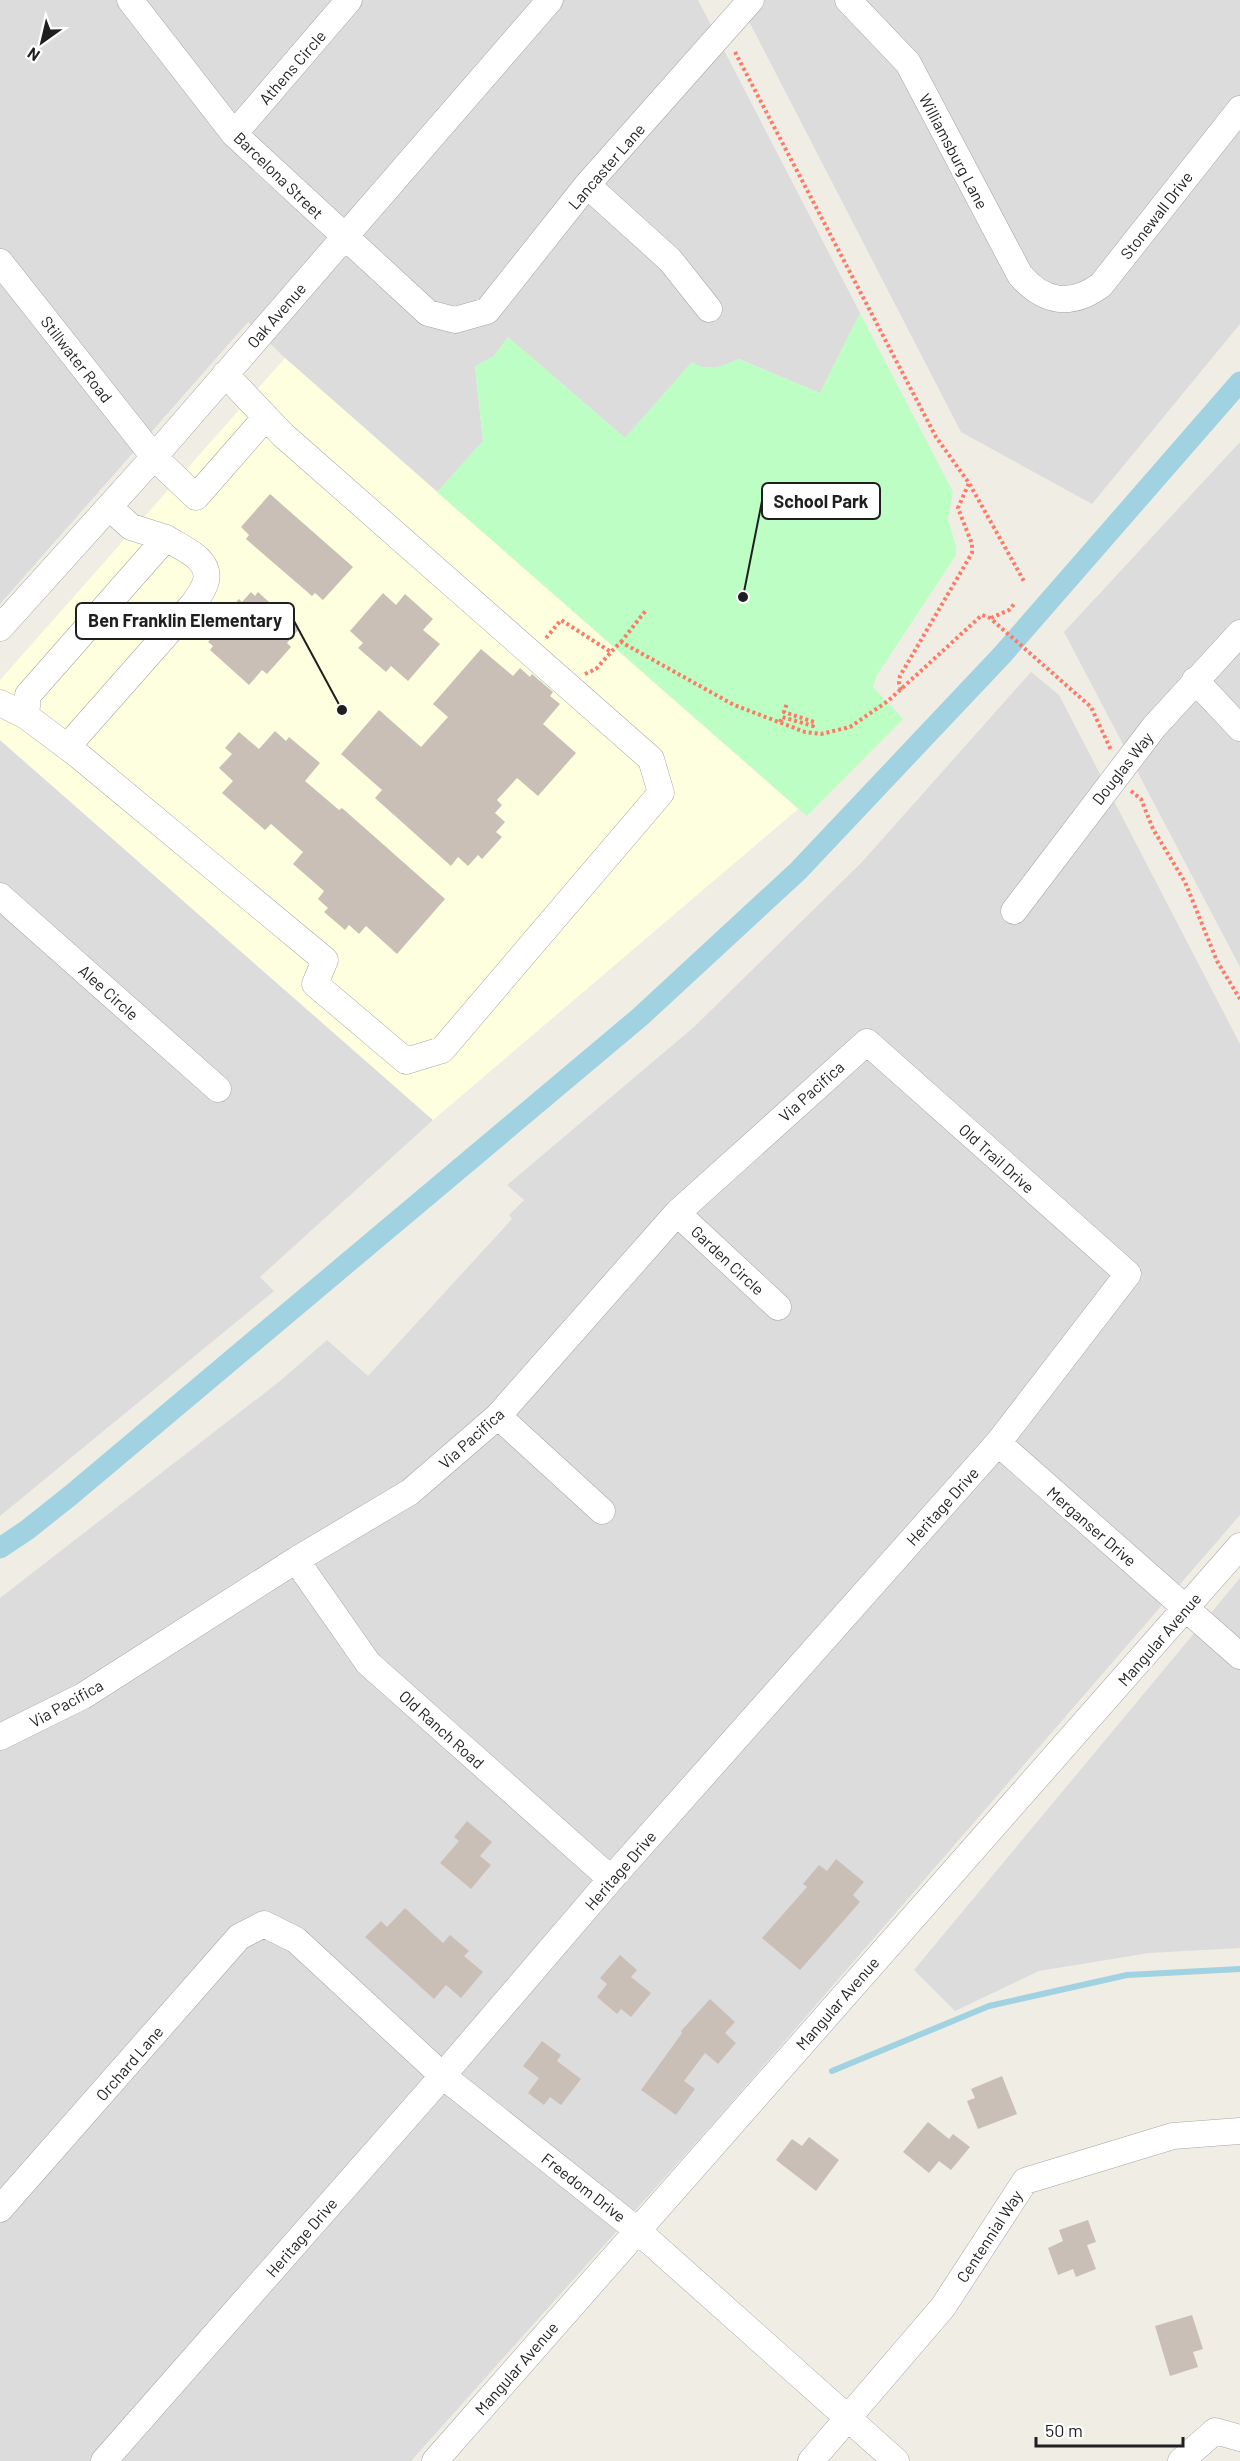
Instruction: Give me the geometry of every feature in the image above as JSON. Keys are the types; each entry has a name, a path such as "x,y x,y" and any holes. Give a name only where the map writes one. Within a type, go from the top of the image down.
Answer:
{"street":[{"name":"Barcelona Street","path":"130,0 234,134 428,313 455,320"},
{"name":"Athens Circle","path":"234,134 349,0"},
{"name":"Oak Avenue","path":"0,628 154,457 550,0"},
{"name":"Lancaster Lane","path":"455,320 487,311 587,185 751,0"},
{"name":"Williamsburg Lane","path":"848,0 908,63 1020,275 1042,295 1058,299"},
{"name":"Stonewall Drive","path":"1058,299 1082,296 1101,285 1240,109"},
{"path":"587,185 670,260 709,309"},
{"name":"Stillwater Road","path":"0,262 154,457 196,497 266,417"},
{"path":"0,703 26,716 67,747 324,960 315,984 406,1061 442,1050 661,793 651,759 389,530 266,417 225,374"},
{"path":"67,747 195,603 206,581 205,569 199,558 166,538 131,527 109,507"},
{"path":"26,716 28,695 166,538"},
{"name":"Douglas Way","path":"1014,912 1154,727 1240,633"},
{"path":"1195,680 1240,728"},
{"name":"Alee Circle","path":"0,896 218,1089"},
{"name":"Via Pacifica","path":"0,1737 83,1696 296,1560 410,1492 498,1416 677,1213 867,1042"},
{"name":"Old Trail Drive","path":"867,1042 1128,1274"},
{"name":"Garden Circle","path":"677,1213 778,1307"},
{"name":"Heritage Drive","path":"104,2461 442,2076 611,1879 998,1443 1128,1274"},
{"path":"498,1416 602,1511"},
{"name":"Merganser Drive","path":"998,1443 1240,1656"},
{"name":"Mangular Avenue","path":"435,2461 1240,1546"},
{"name":"Old Ranch Road","path":"296,1560 368,1663 611,1879"},
{"name":"Freedom Drive","path":"264,1924 296,1940 442,2076 637,2230 896,2461"},
{"name":"Orchard Lane","path":"0,2210 240,1937 264,1924"},
{"name":"Centennial Way","path":"811,2461 849,2420 944,2307 1025,2181 1173,2136 1240,2131"},
{"path":"1181,2461 1215,2431 1240,2438"}],"path":[{"path":"735,52 936,437 969,483 1025,583"},
{"path":"901,690 900,676 972,553 972,544 958,508 969,483"},
{"path":"990,618 1009,610 1016,603"},
{"path":"605,661 646,609"},
{"path":"621,642 734,705 806,732 822,734 850,727 901,690 982,615 990,618 1090,707 1112,752"},
{"path":"531,655 561,620 611,652"},
{"path":"780,722 782,717 813,726 814,722 784,712 787,703"},
{"path":"1128,788 1141,799 1153,829 1185,882 1217,961 1240,999"}],"shaded area":[{"path":"0,0 698,0 860,313 820,393 739,359 718,368 699,367 692,362 625,438 508,337 494,356 475,367 483,441 437,492 285,358 248,322 0,604"},
{"path":"738,0 1240,0 1240,324 1092,504 961,432"},
{"path":"285,358 798,809 433,1120 0,740 0,680"},
{"path":"1240,442 1240,967 1064,632"},
{"path":"1031,672 1059,695 1240,1044 1240,1515 726,2109 411,2461 0,2461 0,1598 280,1381 327,1340 368,1376 512,1219 509,1215 524,1200 507,1185 694,1027 862,862"},
{"path":"0,740 433,1120 260,1277 274,1291 0,1516"},
{"path":"1240,1578 1240,1948 1149,1953 1039,1971 955,2011 914,1970"}],"green space":[{"path":"860,313 953,492 948,519 956,555 877,675 873,687 903,719 807,816 437,492 483,441 475,366 494,356 508,337 625,438 692,362 710,368 738,359 820,393"}],"building":[{"path":"270,494 353,567 323,600 315,593 312,596 246,539 249,535 241,527"},
{"path":"251,592 255,596 258,592 299,629 287,643 291,647 267,674 262,670 249,685 210,650 213,646 208,642 217,632 212,628 239,599 242,602"},
{"path":"383,593 396,605 405,594 433,619 423,630 440,644 408,681 391,666 386,672 358,648 363,643 350,631"},
{"path":"481,649 513,676 520,668 530,677 532,674 553,692 550,696 560,704 543,724 576,753 538,796 517,778 497,800 502,805 495,813 505,822 496,832 502,837 482,859 478,855 468,866 458,857 451,866 375,798 382,790 341,754 379,710 421,747 448,717 433,704"},
{"path":"275,731 286,741 289,737 320,763 305,781 339,810 342,808 445,899 397,954 366,926 359,934 349,925 345,930 324,912 328,908 318,899 324,891 293,864 303,852 271,824 265,830 222,793 233,781 219,768 232,754 225,748 239,732 259,749"},
{"path":"467,1821 492,1842 480,1856 491,1865 471,1889 440,1863 459,1841 454,1837"},
{"path":"836,1859 864,1882 853,1895 860,1902 800,1970 762,1938 807,1887 803,1884 819,1865 827,1871"},
{"path":"405,1908 443,1943 450,1935 469,1951 464,1956 483,1972 461,1998 446,1985 434,1999 365,1937 381,1921 387,1927"},
{"path":"620,1955 637,1970 631,1977 651,1993 631,2017 621,2009 617,2014 597,1997 607,1984 600,1978"},
{"path":"710,1999 735,2022 725,2033 736,2043 718,2064 705,2053 684,2081 695,2089 676,2115 641,2090 682,2033 681,2031"},
{"path":"542,2041 561,2055 557,2061 581,2079 561,2105 550,2097 544,2105 528,2093 539,2078 523,2066"},
{"path":"1002,2076 1017,2114 978,2129 967,2101 975,2098 971,2089"},
{"path":"928,2122 949,2139 953,2134 970,2147 951,2170 939,2161 929,2173 903,2152"},
{"path":"809,2137 839,2160 816,2191 776,2160 792,2139 802,2146"},
{"path":"1088,2220 1096,2242 1087,2245 1096,2269 1076,2277 1073,2269 1058,2275 1048,2248 1063,2241 1059,2230"},
{"path":"1192,2315 1203,2349 1193,2352 1198,2367 1170,2376 1155,2326"}],"waterway":[{"path":"0,1548 71,1495 640,1017 798,871 1003,654 1240,382"},
{"path":"832,2071 989,2006 1127,1975 1240,1969"}],"place":[{"name":"School Park","path":"743,597"},
{"name":"Ben Franklin Elementary","path":"342,710"}]}
